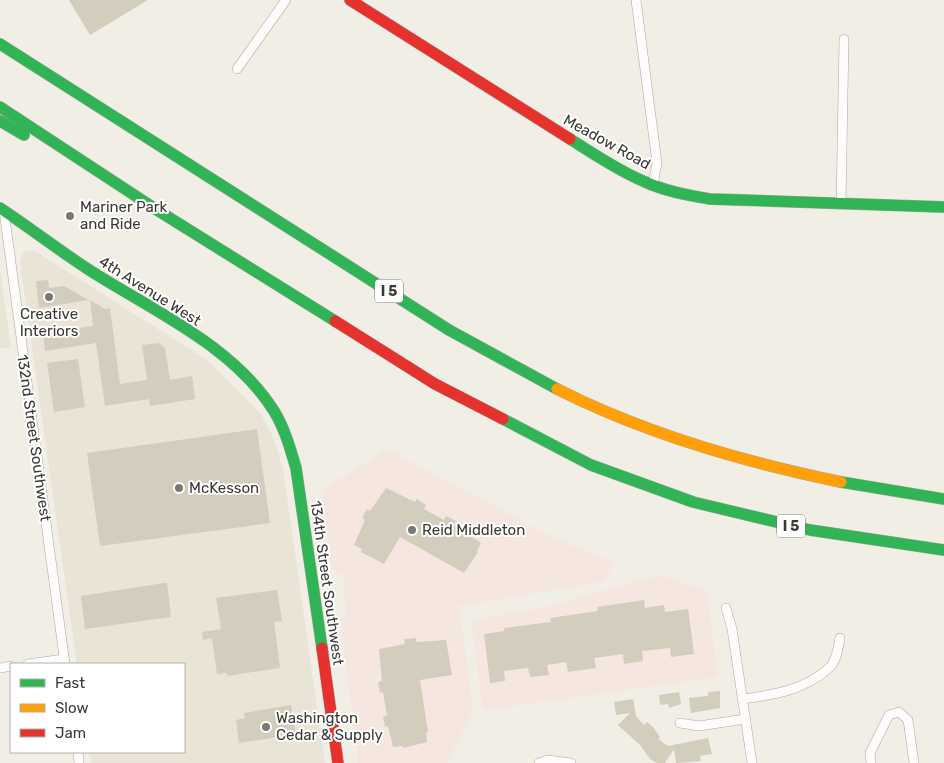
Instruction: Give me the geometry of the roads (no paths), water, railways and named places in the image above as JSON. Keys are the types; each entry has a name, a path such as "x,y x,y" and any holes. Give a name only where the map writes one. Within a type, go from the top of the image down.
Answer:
{"main road":[{"name":"Meadow Road","path":"350,0 595,155 653,185 710,199 841,205 944,207"},
{"name":"I 5","path":"0,44 494,358 602,410 659,433 751,462 873,489 944,499"},
{"name":"I 5","path":"0,107 157,210 435,384 591,464 693,502 744,516 810,530 944,550"},
{"path":"0,121 157,210"},
{"name":"4th Avenue West","path":"2,209 83,267 219,352 260,391 273,411"},
{"name":"134th Street Southwest","path":"273,411 288,438 296,468 338,763"}],"street":[{"path":"237,69 286,0"},
{"path":"636,0 657,163 653,185"},
{"path":"841,205 844,39"},
{"name":"132nd Street Southwest","path":"2,209 65,662"},
{"path":"726,608 732,629 752,763"},
{"path":"742,700 782,694 807,682 830,667 837,655 840,638"},
{"path":"46,663 65,662"},
{"path":"871,763 870,753 889,715 899,712 908,720 914,763"},
{"path":"680,723 699,726 745,719"},
{"path":"539,763 548,760 570,763"}],"place":[{"name":"Mariner Park and Ride","path":"70,216"},
{"name":"Creative Interiors","path":"49,297"},
{"name":"McKesson","path":"179,488"},
{"name":"Reid Middleton","path":"412,530"},
{"name":"Washington Cedar & Supply","path":"266,727"}]}
